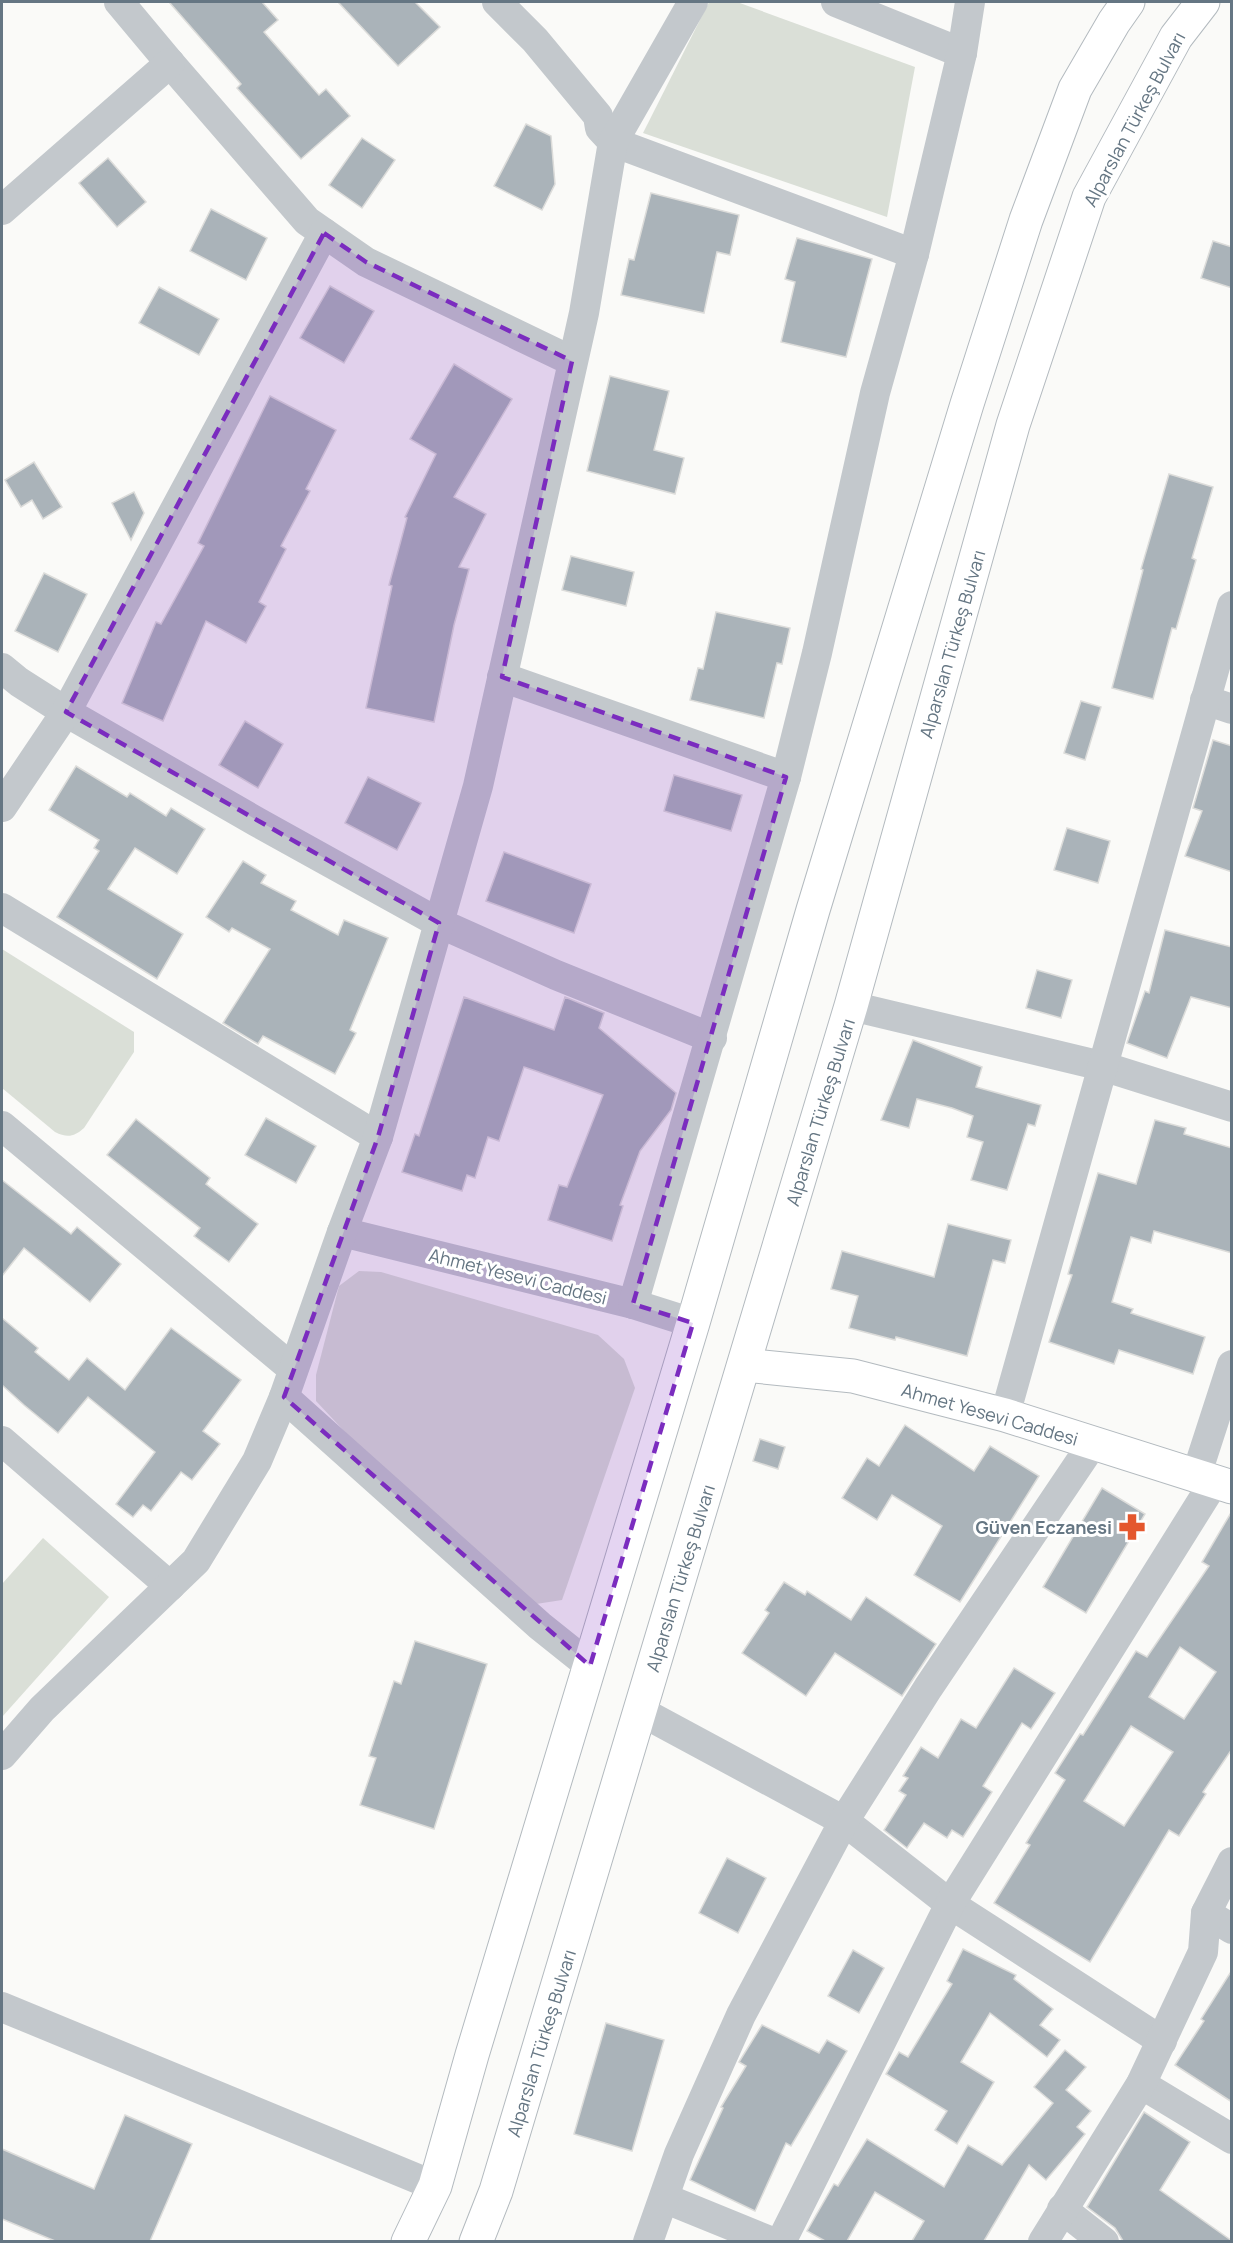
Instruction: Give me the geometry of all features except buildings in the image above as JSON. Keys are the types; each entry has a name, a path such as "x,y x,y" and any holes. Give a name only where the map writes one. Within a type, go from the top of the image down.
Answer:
{"main road":[{"path":"408,2241 435,2186 693,1323 813,910 967,404 1026,220 1075,89 1128,2"},
{"name":"Alparslan Türkeş Bulvarı","path":"476,2241 496,2191 851,1006 1013,424 1089,197 1176,37 1203,2"},
{"name":"Ahmet Yesevi Caddesi","path":"744,1365 853,1376 1005,1415 1214,1482"}],"street":[{"path":"119,2 307,221 366,262 572,361"},
{"path":"497,2 535,40 598,116 600,128 614,142 914,254"},
{"path":"2,1755 42,1709 196,1561 257,1461 284,1397 378,1137 478,786 584,313 614,142 693,2"},
{"path":"836,2 962,53"},
{"path":"633,1304 786,777 817,652 875,393 914,254 962,53 970,2"},
{"path":"2,210 170,63"},
{"path":"2,807 66,712 324,233"},
{"path":"1005,1415 1102,1066 1218,705 1232,606"},
{"path":"2,668 19,682 66,712 256,822 439,923 556,975 712,1038"},
{"path":"502,677 786,777"},
{"path":"2,908 378,1137"},
{"path":"851,1006 1102,1066 1232,1107"},
{"path":"2,1126 293,1369"},
{"name":"Ahmet Yesevi Caddesi","path":"342,1232 633,1304 693,1323"},
{"path":"781,2241 950,1904 1214,1482 1232,1365"},
{"path":"284,1397 540,1626 590,1666"},
{"path":"2,1441 170,1586"},
{"path":"648,2241 680,2154 741,2015 844,1821 928,1688 1093,1443"},
{"path":"640,1711 844,1821 950,1904 1162,2041"},
{"path":"1043,2241 1141,2084 1203,1952 1206,1913 1232,1862"},
{"path":"1206,1913 1232,1929"},
{"path":"2,2007 435,2186"},
{"path":"1141,2084 1232,2139"},
{"path":"664,2198 772,2241"},
{"path":"1062,2209 1104,2241"}],"highlighted area":[{"path":"324,233 366,262 572,361 502,677 786,777 633,1304 693,1323 590,1666 284,1397 378,1137 439,923 66,712"}],"shaded area":[{"path":"709,2 737,2 915,67 887,217 643,133"},
{"path":"2,949 134,1032 134,1052 84,1128 74,1135 67,1136 55,1132 2,1088"},
{"path":"359,1271 381,1272 598,1335 624,1359 635,1388 562,1600 523,1606 494,1591 316,1401 316,1375 339,1286"},
{"path":"43,1538 109,1597 2,1717 2,1584"}],"place":[{"name":"Güven Eczanesi","path":"1132,1527"}]}
